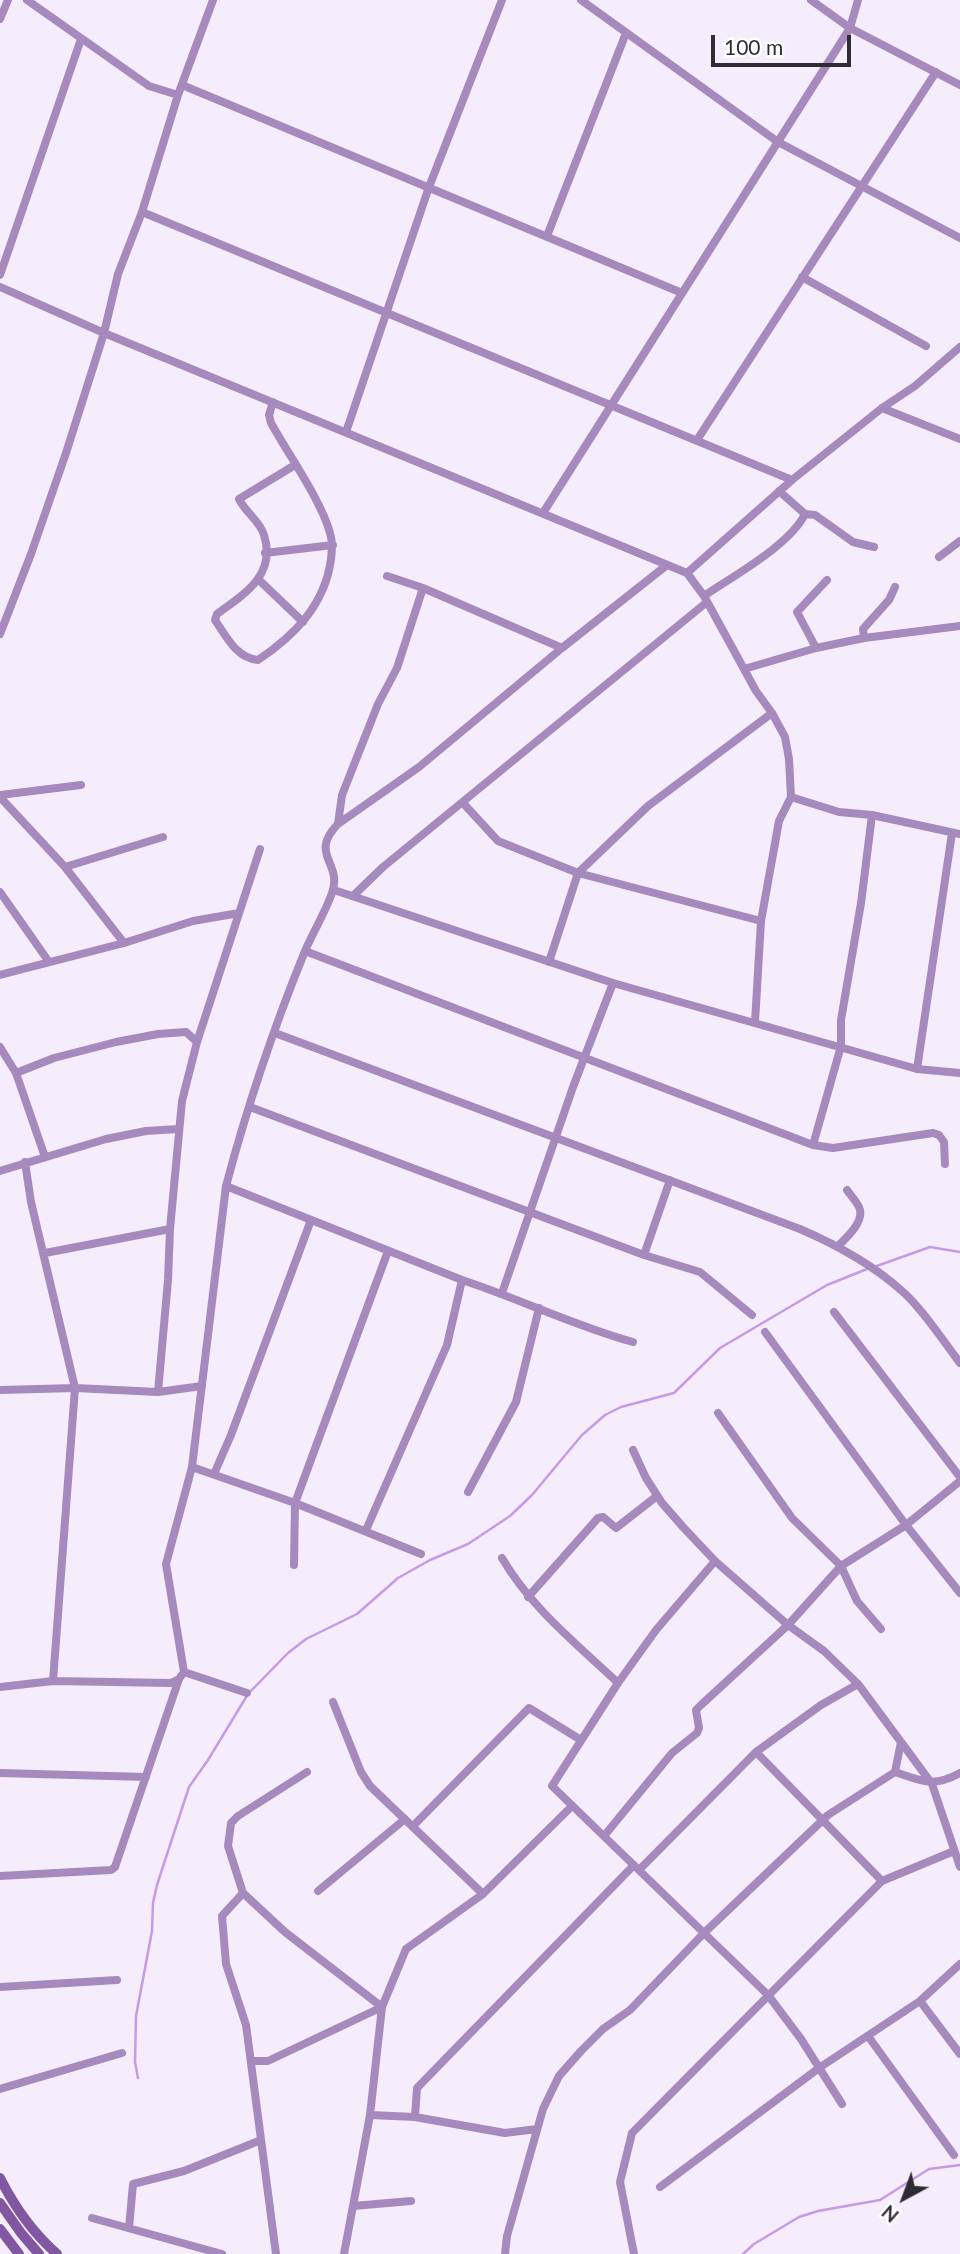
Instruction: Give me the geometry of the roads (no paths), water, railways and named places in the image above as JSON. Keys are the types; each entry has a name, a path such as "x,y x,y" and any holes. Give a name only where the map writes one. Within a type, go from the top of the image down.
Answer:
{"main road":[{"path":"0,2178 10,2200 34,2231 57,2254"},
{"path":"0,2203 39,2254"},
{"path":"0,2229 19,2254"}],"street":[{"path":"0,19 8,0"},
{"path":"27,0 149,86 178,95"},
{"path":"0,634 36,541 104,332 118,274 142,212 178,95 213,0"},
{"path":"346,432 429,187 502,0"},
{"path":"581,0 778,142 960,238"},
{"path":"811,0 850,28 960,85"},
{"path":"543,513 850,28 858,0"},
{"path":"547,236 626,33"},
{"path":"0,275 82,38"},
{"path":"696,440 936,72"},
{"path":"182,85 682,293"},
{"path":"142,212 792,480"},
{"path":"803,277 926,346"},
{"path":"0,287 687,573 705,598 756,691 785,737 791,797 779,821 761,921 755,1022"},
{"path":"687,573 792,480 881,408 915,386 960,347"},
{"path":"273,402 269,415 271,423 295,465 319,508 330,531 333,545 322,595 303,622 281,645 258,660 244,657 215,620 215,617 259,580 265,553 264,536 255,518 239,499 295,465"},
{"path":"881,408 960,439"},
{"path":"779,491 805,514 815,515 853,542 874,547"},
{"path":"353,896 383,867 463,803 705,598 795,530 805,514"},
{"path":"939,557 960,541"},
{"path":"265,553 333,545"},
{"path":"0,1876 111,1870 115,1867 182,1676 166,1564 192,1467 226,1186 275,1033 305,951 334,890 332,865 325,853 324,844 338,824 419,766 667,565"},
{"path":"387,576 423,588 562,648"},
{"path":"259,580 303,622"},
{"path":"816,648 797,612 827,580"},
{"path":"864,638 863,628 889,600 895,587"},
{"path":"338,824 342,795 378,704 397,668 423,588"},
{"path":"744,669 816,648 864,638 960,626"},
{"path":"549,962 578,873 648,806 772,713"},
{"path":"0,796 80,785"},
{"path":"0,796 65,867 124,943"},
{"path":"791,797 839,812 872,815 956,834 917,1069"},
{"path":"463,803 498,841 578,873 761,921"},
{"path":"814,1145 841,1046 841,1020 861,903 872,815"},
{"path":"65,867 163,837"},
{"path":"158,1392 169,1280 178,1129 197,1042 260,849"},
{"path":"334,890 613,983 917,1069 960,1073"},
{"path":"0,892 49,962"},
{"path":"0,975 124,943 193,920 239,913"},
{"path":"305,951 814,1145 833,1148 933,1133 939,1135 944,1142 944,1164"},
{"path":"502,1293 555,1138 613,983"},
{"path":"16,1073 54,1058 158,1034 186,1032 197,1042"},
{"path":"275,1033 800,1229 838,1246 869,1265 904,1292 960,1363"},
{"path":"0,1047 16,1073 45,1157"},
{"path":"250,1107 644,1255 700,1272 752,1315"},
{"path":"0,1171 106,1139 146,1131 178,1129"},
{"path":"25,1162 31,1202 75,1388 53,1681"},
{"path":"644,1255 670,1180"},
{"path":"226,1186 462,1280 502,1293 598,1332 633,1342"},
{"path":"838,1246 849,1235 860,1217 860,1210 847,1190"},
{"path":"214,1474 311,1220"},
{"path":"45,1253 170,1229"},
{"path":"294,1565 295,1503 388,1251"},
{"path":"366,1530 447,1345 462,1280"},
{"path":"468,1492 516,1402 539,1308"},
{"path":"604,1836 672,1753 697,1733 699,1728 696,1710 788,1625 841,1566 906,1525 960,1479 834,1312"},
{"path":"765,1332 906,1525 960,1593"},
{"path":"0,1390 75,1388 158,1392 202,1386"},
{"path":"718,1413 792,1518 841,1566 856,1601 881,1629"},
{"path":"633,1450 657,1496 715,1561 788,1625 824,1651 858,1684 932,1783 960,1867"},
{"path":"192,1467 295,1503 421,1554"},
{"path":"528,1597 598,1518 603,1517 616,1528 657,1496"},
{"path":"502,1558 528,1597 618,1683"},
{"path":"715,1561 656,1630 618,1683 552,1786 768,1996 801,2039 842,2104"},
{"path":"0,1687 53,1681 171,1683 182,1676 247,1693"},
{"path":"415,2117 417,2088 636,1868 756,1752 821,1705 858,1684"},
{"path":"333,1702 360,1772 370,1786 483,1894"},
{"path":"413,1826 529,1707 581,1740"},
{"path":"895,1772 901,1742"},
{"path":"756,1752 882,1881"},
{"path":"307,1772 238,1816 231,1823 228,1846 243,1893 285,1932 382,2007"},
{"path":"505,2254 507,2236 550,2092 559,2076 580,2051 603,2029 630,2010 704,1933 823,1820 856,1795 895,1772 932,1783 946,1781 960,1773"},
{"path":"0,1773 146,1777"},
{"path":"344,2254 370,2115 382,2007 406,1949 483,1894 572,1806"},
{"path":"318,1891 405,1819"},
{"path":"634,2254 620,2193 620,2182 632,2133 882,1881 954,1851"},
{"path":"243,1893 222,1916 226,1964 246,2025 276,2254"},
{"path":"660,2187 819,2068 920,2001 960,1964"},
{"path":"0,1987 117,1979"},
{"path":"920,2001 960,2054"},
{"path":"251,2061 268,2061 382,2007"},
{"path":"868,2036 954,2155"},
{"path":"0,2090 122,2053"},
{"path":"370,2115 415,2117 505,2133 537,2129"},
{"path":"129,2228 133,2184 184,2171 261,2140"},
{"path":"353,2206 411,2201"},
{"path":"92,2218 222,2254"}],"waterway":[{"path":"874,1267 930,1247 960,1252"},
{"path":"138,2078 135,2062 136,2016 152,1931 157,1885 189,1787 248,1694 288,1653 306,1639 357,1614 398,1578 430,1560 468,1544 510,1516 532,1495 582,1435 605,1415 621,1407 674,1393 720,1348 827,1285 867,1269"},
{"path":"743,2254 754,2244 799,2217 880,2200 929,2169 960,2165"}]}
